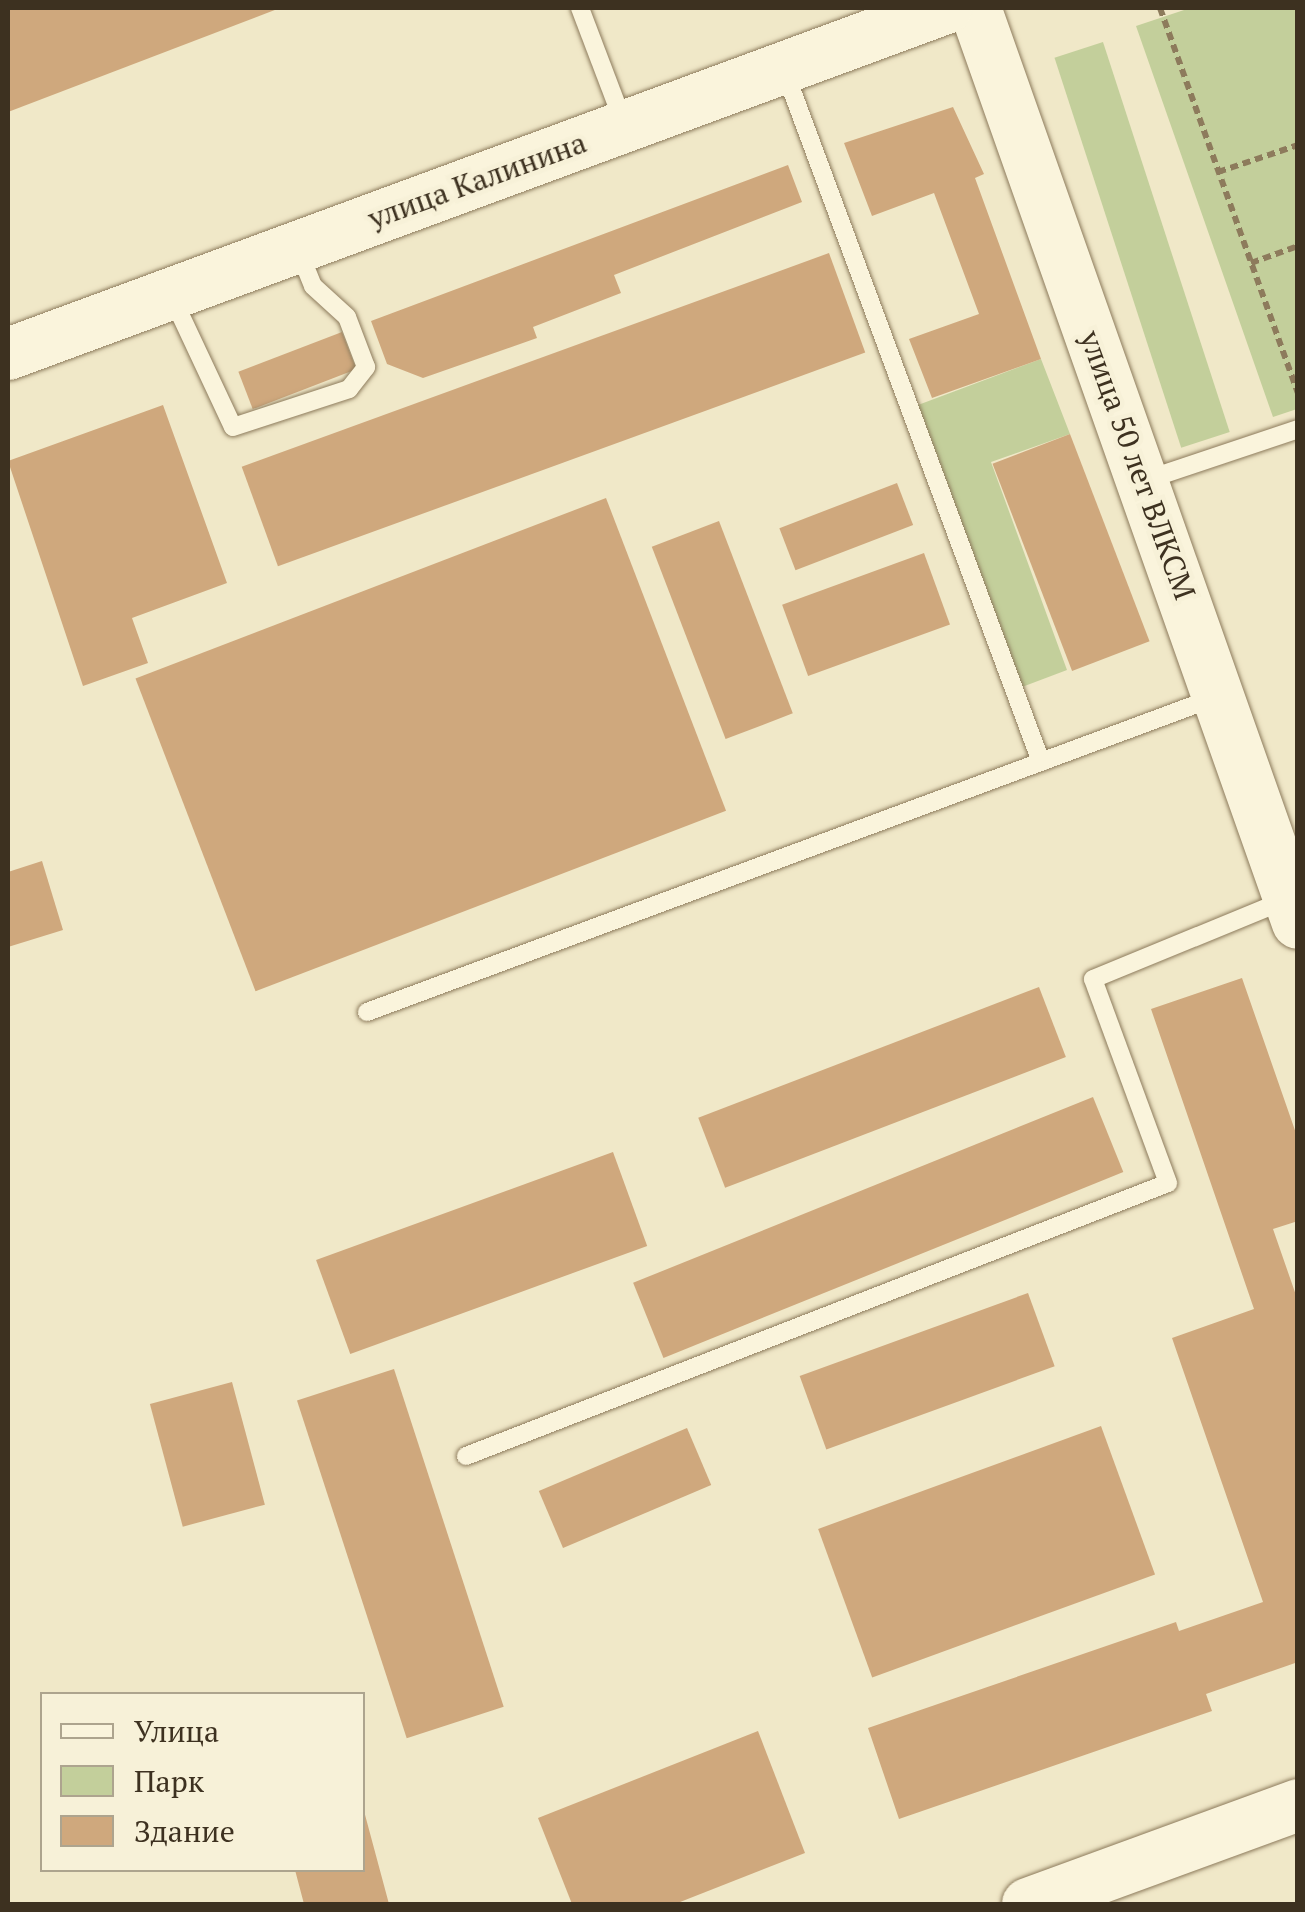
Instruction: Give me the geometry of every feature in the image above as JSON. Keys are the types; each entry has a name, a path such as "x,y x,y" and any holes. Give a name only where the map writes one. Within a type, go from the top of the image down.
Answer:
{"street":[{"name":"улица Калинина","path":"8,354 946,8"},
{"name":"улица 50 лет ВЛКСМ","path":"975,8 1295,906"},
{"path":"1028,1904 1298,1805"}],"lane":[{"path":"580,8 624,125"},
{"path":"783,67 1040,762"},
{"path":"171,294 224,421 244,427 349,389 366,367 347,318 312,286 297,247"},
{"path":"1144,480 1298,429"},
{"path":"367,1012 1221,696"},
{"path":"466,1456 1168,1183 1093,978 1295,906"}],"path":[{"path":"1160,8 1298,393"},
{"path":"1218,172 1298,145"},
{"path":"1251,263 1298,246"}],"green space":[{"path":"1190,8 1297,8 1297,409 1273,417 1136,26"},
{"path":"1103,42 1230,432 1181,448 1054,58"},
{"path":"1041,359 1070,434 991,462 1067,670 1022,687 918,405"}],"building":[{"path":"8,8 280,8 8,112"},
{"path":"953,107 984,174 975,178 1041,359 932,398 909,339 979,314 934,193 872,216 844,143"},
{"path":"788,165 802,202 614,275 621,293 533,327 537,338 423,378 387,364 371,321"},
{"path":"829,253 865,353 278,566 242,467"},
{"path":"342,332 356,369 253,409 238,372"},
{"path":"163,405 227,583 132,618 148,663 83,686 8,461"},
{"path":"1070,434 1150,641 1072,671 993,464"},
{"path":"897,483 913,525 795,570 779,528"},
{"path":"606,498 726,811 256,991 135,679"},
{"path":"719,521 793,713 726,739 652,547"},
{"path":"924,553 950,624 808,676 782,605"},
{"path":"42,861 63,930 8,947 8,872"},
{"path":"1242,978 1298,1139 1298,1221 1273,1229 1298,1301 1298,1662 1206,1694 1212,1711 899,1819 868,1728 1176,1622 1179,1631 1263,1602 1172,1338 1254,1309 1151,1009"},
{"path":"1039,987 1066,1057 725,1188 698,1118"},
{"path":"1093,1097 1123,1172 663,1358 633,1283"},
{"path":"613,1152 647,1246 350,1354 316,1260"},
{"path":"1028,1293 1055,1366 826,1449 800,1376"},
{"path":"394,1369 504,1707 407,1738 297,1401"},
{"path":"232,1382 265,1505 183,1527 150,1404"},
{"path":"1101,1426 1155,1574 872,1677 818,1529"},
{"path":"687,1428 711,1485 563,1548 539,1491"},
{"path":"758,1731 805,1853 675,1904 572,1904 538,1818"},
{"path":"365,1815 389,1904 304,1904 296,1872 365,1872"}]}
